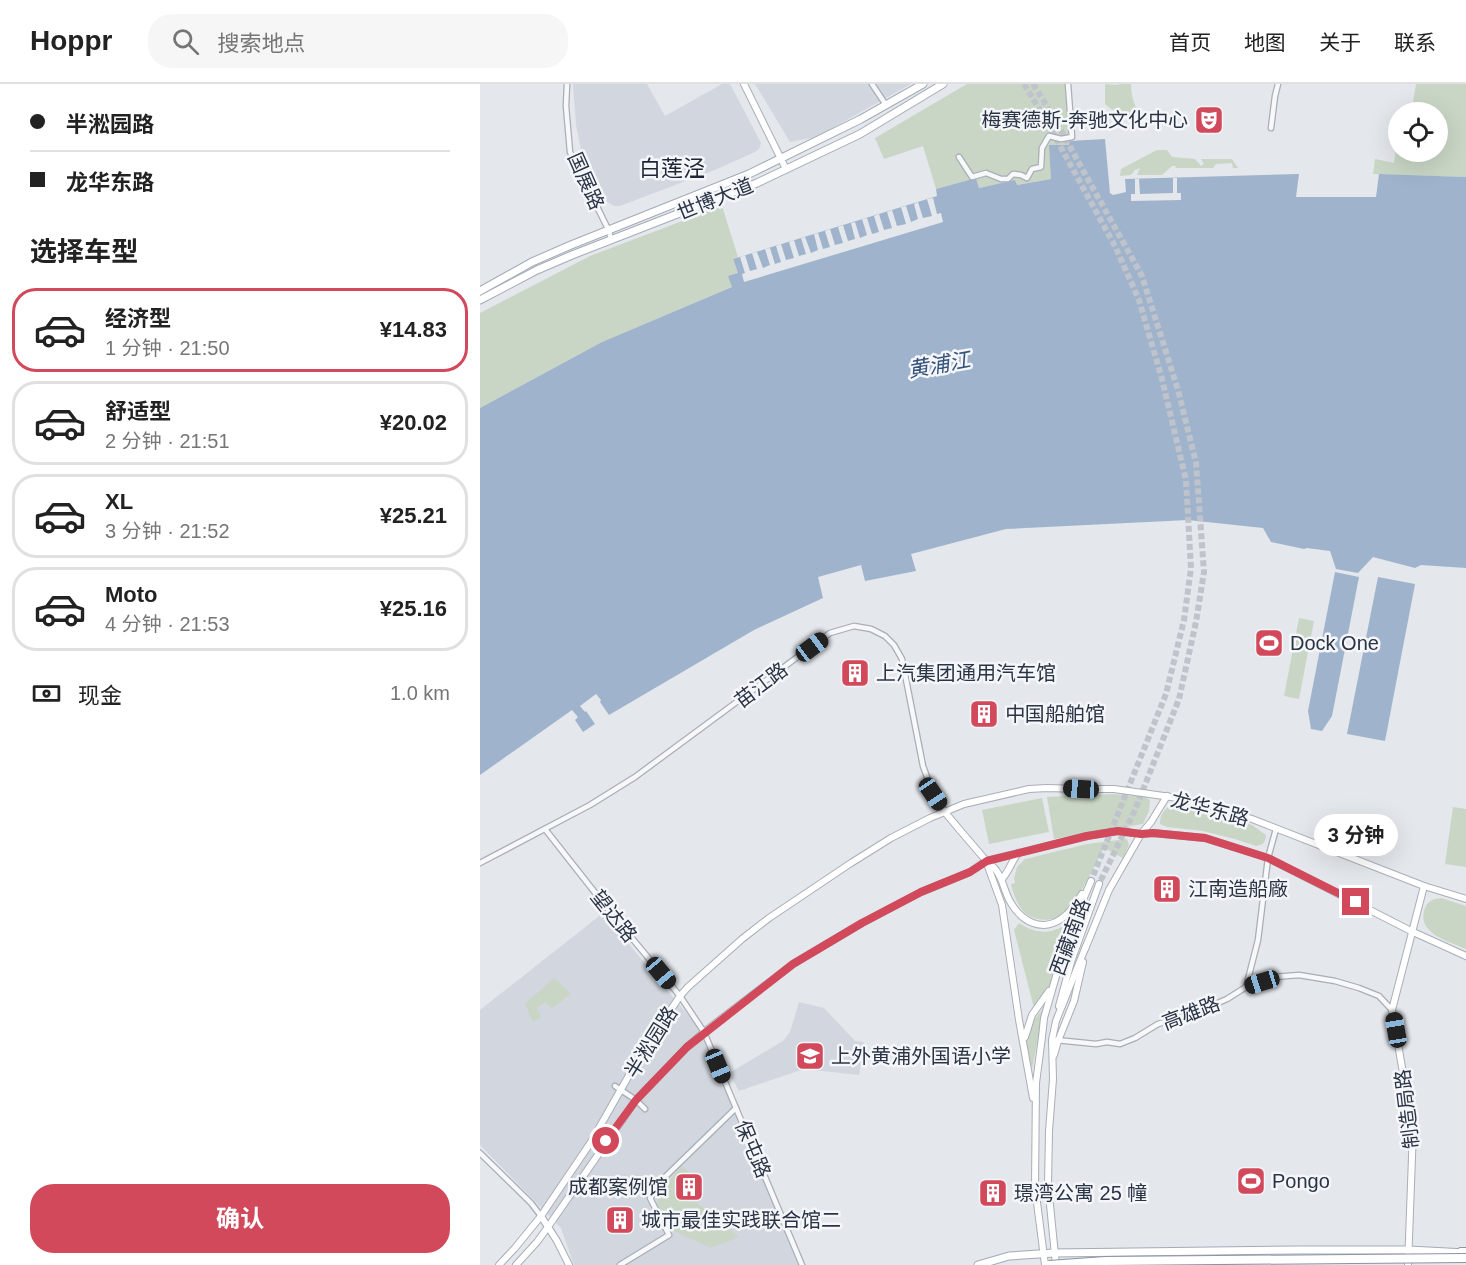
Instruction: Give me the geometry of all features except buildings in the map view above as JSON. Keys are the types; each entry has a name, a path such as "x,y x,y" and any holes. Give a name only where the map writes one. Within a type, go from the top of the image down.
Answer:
{"highway":[{"path":"1047,1265 1105,1261 1465,1253"}],"main road":[{"path":"744,84 786,169"},
{"name":"世博大道","path":"480,291 532,262 571,245 749,174 861,119 923,84"},
{"name":"世博大道","path":"480,300 537,270 727,196 786,169 860,134 943,84"},
{"name":"龙华东路","path":"944,811 1017,791 1047,788 1114,789 1167,796 1215,807 1252,819 1424,886 1466,898"},
{"name":"西藏南路","path":"1056,1265 1048,1185 1056,1021 1109,890 1141,834 1167,796"},
{"name":"西藏南路","path":"944,811 994,868 1002,879 1004,891 1023,919 1038,924 1048,924 1061,919 1075,905 1091,881 1067,938 1044,1018 1036,1083 1035,1187 1043,1255 1047,1265"},
{"name":"半淞园路","path":"499,1265 541,1216 591,1142 618,1088 680,996 742,939 769,918 891,838 944,811"},
{"name":"龙华东路","path":"987,861 1087,836 1118,831 1205,838 1268,858 1411,931 1466,956"},
{"path":"1002,879 1018,853"},
{"name":"西藏南路","path":"987,861 1002,905 1036,1115"},
{"name":"半淞园路","path":"516,1265 548,1227 636,1100 704,1032 793,964 862,923 921,892 970,872 987,861"},
{"path":"1056,1021 1071,962 1100,884"},
{"name":"制造局路","path":"1408,1265 1413,1130 1392,1010 1424,886"},
{"name":"西藏南路","path":"1055,1040 1074,1000 1086,946"},
{"path":"1024,1040 1032,1015 1053,985"},
{"path":"541,1216 569,1265"},
{"path":"978,1265 1009,1256 1054,1253 1409,1250 1465,1253"}],"street":[{"name":"国展路","path":"567,84 566,106 570,152 609,231 611,240"},
{"path":"872,84 886,105"},
{"path":"959,157 972,177 986,173 1001,179 1008,179 1013,174 1027,178 1032,169 1041,166 1042,148 1049,136 1060,139 1071,137 1068,84"},
{"path":"1270,128 1278,84"},
{"name":"苗江路","path":"480,863 590,805 635,777 830,633 854,626 871,629 885,636 894,645 902,659 923,766 933,794 944,811"},
{"name":"望达路","path":"545,829 680,996 704,1032"},
{"path":"1246,987 1258,940 1268,858 1276,829"},
{"name":"高雄路","path":"1055,1040 1120,1044 1158,1024 1190,1015 1227,999 1246,987 1274,977 1299,975 1351,986 1379,996 1392,1010"},
{"name":"保屯路","path":"704,1032 802,1265"},
{"path":"618,1088 645,1109"},
{"path":"620,1265 669,1235 650,1198 665,1177 736,1108"},
{"path":"480,1153 531,1203 541,1216"}],"shaded area":[{"path":"573,84 647,84 665,116 722,84 730,84 761,143 755,152 717,169 620,206 614,206 604,200 582,155 576,125"},
{"path":"755,84 911,84 816,137 790,142"},
{"path":"603,913 711,1046 798,1265 574,1265 561,1228 480,1145 480,1010"},
{"name":"上外黄浦外国语小学","path":"799,1002 824,1008 855,1041 864,1042 859,1075 804,1069 739,1091 729,1073 783,1041 790,1032"}],"green space":[{"path":"967,84 1065,84 1069,145 1051,179 1016,185 1015,180 979,188 976,178 936,189 923,146 884,159 875,138"},
{"path":"1105,84 1131,84 1133,100 1139,114 1120,113 1105,104"},
{"path":"1416,84 1466,84 1466,177 1373,174 1375,159 1394,163 1448,162 1448,102 1413,102"},
{"path":"1157,150 1167,150 1172,157 1195,159 1201,166 1204,164 1201,159 1232,159 1238,168 1233,168 1232,163 1216,164 1213,168 1175,168 1177,166 1172,166 1162,175 1137,175 1140,168 1131,175 1120,176 1121,169"},
{"path":"722,206 738,257 733,259 738,273 732,287 602,342 480,408 480,313 590,256"},
{"path":"1299,618 1314,621 1299,699 1284,696"},
{"path":"1114,794 1145,797 1150,800 1149,811 1143,824 1054,839 1047,797"},
{"path":"1042,798 1049,832 989,844 982,810"},
{"path":"1173,804 1252,825 1266,835 1265,840 1263,844 1256,846 1203,831 1167,827 1160,824 1163,812"},
{"path":"1453,807 1466,809 1466,867 1445,864"},
{"path":"1127,839 1129,845 1123,858 1104,848 1081,892 1062,915 1045,920 1027,915 1023,911 1011,884 1015,883 1017,867 1025,859 1087,844"},
{"path":"1441,898 1466,906 1466,949 1437,936 1426,926 1423,919 1428,903"},
{"path":"1019,923 1043,932 1055,930 1067,924 1067,931 1052,980 1034,1008 1014,930"},
{"path":"554,978 571,994 551,1009 546,1002 537,1008 541,1017 533,1022 525,1004"},
{"path":"1043,1009 1032,1069 1027,1043 1028,1031"},
{"path":"682,1166 696,1179 675,1185 739,1237 711,1248 665,1227 656,1195"}],"water":[{"name":"黄浦江","path":"1105,139 1110,193 1113,195 1126,192 1125,179 1299,174 1296,197 1376,197 1379,174 1466,177 1466,568 1421,565 1415,568 1373,557 1358,573 1336,569 1330,551 1304,549 1271,542 1263,528 1188,520 1006,529 911,554 916,571 865,581 861,565 818,577 823,598 754,630 609,715 596,694 580,706 595,724 583,732 575,720 578,717 572,710 480,775 480,408 602,342 732,287 728,276 738,273 733,259 937,196 936,189 976,178 979,188 1015,180 1017,185 1051,179 1049,145 1069,145 1069,141"},
{"path":"1335,572 1359,577 1332,716 1322,731 1311,729 1308,711"},
{"path":"1378,577 1415,584 1385,741 1347,734"}],"pier":[{"path":"1173,178 1177,178 1177,193 1181,193 1181,200 1131,201 1131,194 1135,194 1135,179 1139,179 1140,194 1173,193"},
{"path":"933,198 937,214 941,213 943,222 744,282 742,274 745,273 740,257 745,255 750,271 757,269 752,253 757,252 763,268 770,265 765,249 770,248 775,264 781,262 776,246 781,244 786,260 794,258 789,242 794,240 799,256 806,254 801,238 805,237 811,253 818,250 814,234 818,233 823,249 830,247 825,231 830,229 835,245 843,243 838,227 843,225 848,241 855,239 851,223 855,222 860,238 867,235 862,219 867,218 872,234 879,232 874,216 879,214 884,230 892,228 887,212 892,210 897,226 906,224 901,207 906,206 911,222 918,219 914,204 918,202 923,218 932,216 927,199"}],"tunnel":[{"path":"1024,84 1116,248 1139,300 1162,379 1186,480 1191,568 1184,620 1166,694 1091,881"},
{"path":"1033,84 1142,276 1178,390 1196,463 1204,572 1196,622 1179,699 1135,810 1099,884"}],"place":[{"name":"梅赛德斯-奔驰文化中心","path":"1209,120"},
{"name":"Dock One","path":"1269,643"},
{"name":"上汽集团通用汽车馆","path":"855,673"},
{"name":"中国船舶馆","path":"984,714"},
{"name":"江南造船廠","path":"1167,889"},
{"name":"上外黄浦外国语小学","path":"810,1056"},
{"name":"Pongo","path":"1251,1181"},
{"name":"成都案例馆","path":"689,1187"},
{"name":"璟湾公寓 25 幢","path":"993,1193"},
{"name":"城市最佳实践联合馆二","path":"620,1220"}],"district":[{"name":"白莲泾","path":"672,168"}],"route":[{"path":"606,1141 636,1100 687,1047 793,964 862,923 921,892 970,872 987,861 1087,836 1118,831 1205,838 1268,858 1356,902"}]}
